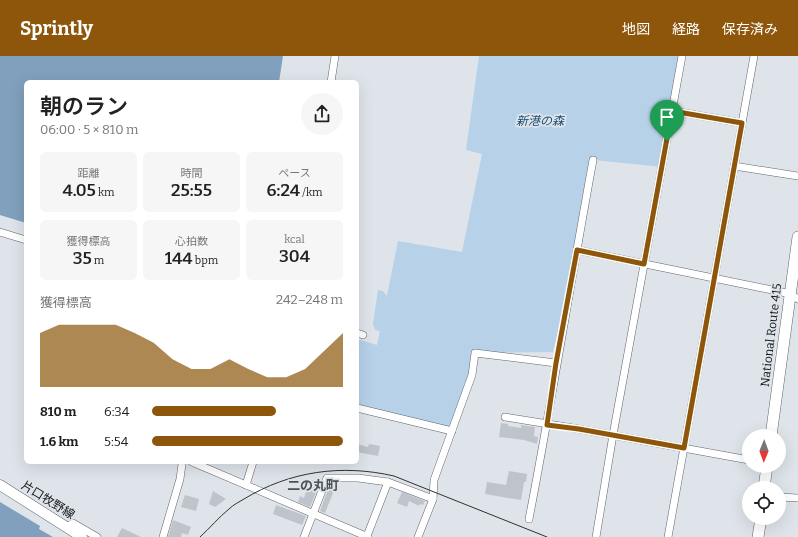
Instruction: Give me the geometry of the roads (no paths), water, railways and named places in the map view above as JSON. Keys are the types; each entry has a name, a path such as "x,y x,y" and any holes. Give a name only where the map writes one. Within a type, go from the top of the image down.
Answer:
{"highway":[{"name":"National Route 415","path":"772,429 794,297 798,237"},
{"path":"758,537 759,525"}],"main road":[{"name":"片口牧野線","path":"0,485 82,537"}],"street":[{"path":"331,80 335,56"},
{"path":"596,537 613,435 682,56"},
{"path":"668,537 754,56"},
{"path":"672,111 742,123"},
{"path":"529,519 547,425 556,363 593,160"},
{"path":"734,166 798,176"},
{"path":"0,232 24,239"},
{"path":"577,250 714,278 794,297"},
{"path":"418,537 432,499 434,480 472,375 475,353 556,363"},
{"path":"359,408 452,431"},
{"path":"505,417 742,459"},
{"path":"162,537 180,478 182,464"},
{"path":"197,464 313,513 356,535 367,537 388,482"},
{"path":"246,485 252,464"},
{"path":"304,537 327,478 358,478 388,482 432,499"},
{"path":"786,497 798,498"},
{"path":"66,527 73,524 96,537"}],"tram line":[{"path":"200,537 232,506 262,489 298,476 317,472 336,471 375,472 394,476 547,537"}],"district":[{"name":"二の丸町","path":"313,485"}],"park label":[{"name":"新港の森","path":"540,121"}]}
